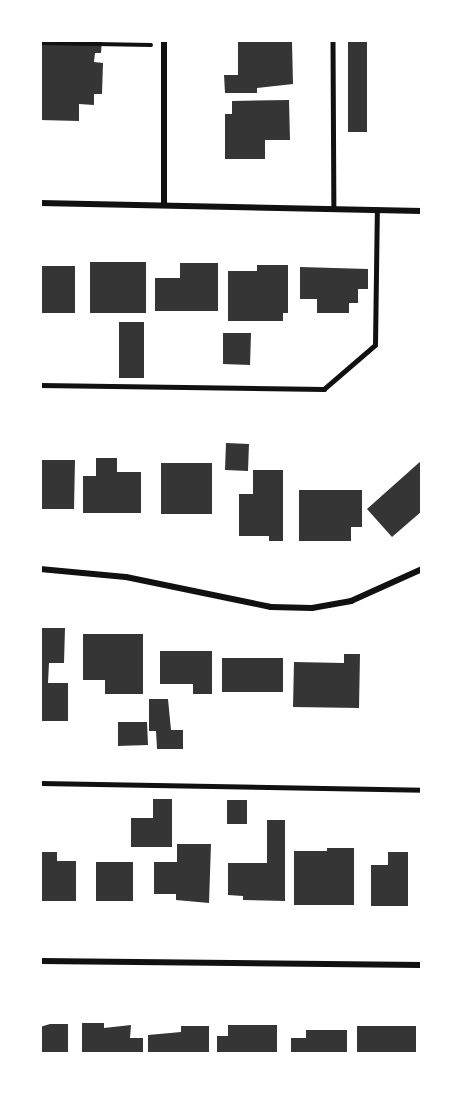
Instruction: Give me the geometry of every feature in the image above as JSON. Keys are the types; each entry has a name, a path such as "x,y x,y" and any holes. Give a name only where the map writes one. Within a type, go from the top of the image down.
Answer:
{"street":[{"path":"164,206 165,43"},
{"path":"40,203 422,211"},
{"path":"40,569 126,577 271,607 312,608 351,601 422,569"},
{"path":"40,961 422,965"}],"lane":[{"path":"333,40 334,209"},
{"path":"40,385 324,389 375,345 377,210"},
{"path":"40,783 422,790"}],"path":[{"path":"40,43 165,43"}],"building":[{"path":"40,40 102,40 101,53 95,53 94,62 103,63 102,94 94,94 94,105 79,104 79,121 40,120"},
{"path":"238,40 292,42 293,84 257,88 257,93 225,93 224,75 238,75"},
{"path":"348,40 367,40 367,132 348,132"},
{"path":"289,100 290,140 265,140 265,159 225,159 225,114 232,114 232,101"},
{"path":"90,262 146,262 146,313 90,313"},
{"path":"180,263 218,263 218,311 155,311 155,278 180,278"},
{"path":"257,265 288,265 288,313 283,313 283,321 228,321 228,271 257,271"},
{"path":"40,266 75,266 75,313 40,313"},
{"path":"300,267 368,269 368,289 358,289 358,303 349,303 349,313 317,313 317,299 300,299"},
{"path":"119,322 144,322 144,378 119,378"},
{"path":"223,333 251,333 250,365 223,364"},
{"path":"226,443 249,444 248,471 225,470"},
{"path":"96,458 117,458 117,472 141,472 141,513 83,513 83,476 96,476"},
{"path":"40,460 75,460 74,509 40,509"},
{"path":"422,460 422,511 392,537 367,509"},
{"path":"161,463 212,463 212,514 161,514"},
{"path":"253,470 283,470 283,541 269,541 269,536 239,536 239,494 253,494"},
{"path":"299,490 362,490 362,527 351,527 351,541 299,541"},
{"path":"40,628 65,628 64,663 49,663 48,683 68,683 68,721 40,721"},
{"path":"83,634 143,634 143,694 105,694 105,680 83,680"},
{"path":"160,651 212,651 212,694 193,694 193,684 160,684"},
{"path":"344,654 360,654 359,708 293,707 294,662 344,663"},
{"path":"222,658 283,658 283,692 222,692"},
{"path":"149,699 168,699 171,730 183,730 183,749 157,749 156,731 149,731"},
{"path":"118,722 147,722 148,745 118,746"},
{"path":"153,799 172,799 172,847 131,847 131,818 153,818"},
{"path":"227,800 247,800 247,824 227,824"},
{"path":"267,820 285,820 285,901 243,900 243,896 228,895 228,863 267,863"},
{"path":"177,844 211,844 209,903 176,900 176,894 154,894 154,862 177,862"},
{"path":"327,848 354,848 354,905 294,905 294,851 327,851"},
{"path":"40,852 57,852 57,861 76,861 76,901 40,901"},
{"path":"388,852 408,852 408,906 371,906 371,865 388,865"},
{"path":"96,862 133,862 133,901 96,901"},
{"path":"82,1023 104,1023 104,1028 131,1025 130,1038 143,1038 143,1054 82,1054"},
{"path":"50,1024 68,1024 68,1054 40,1054 40,1027"},
{"path":"228,1025 277,1025 277,1054 217,1054 217,1036 228,1036"},
{"path":"181,1026 209,1026 209,1054 148,1054 148,1035 181,1032"},
{"path":"357,1026 416,1026 416,1054 357,1054"},
{"path":"306,1030 347,1030 347,1054 291,1054 291,1038 306,1038"}]}
